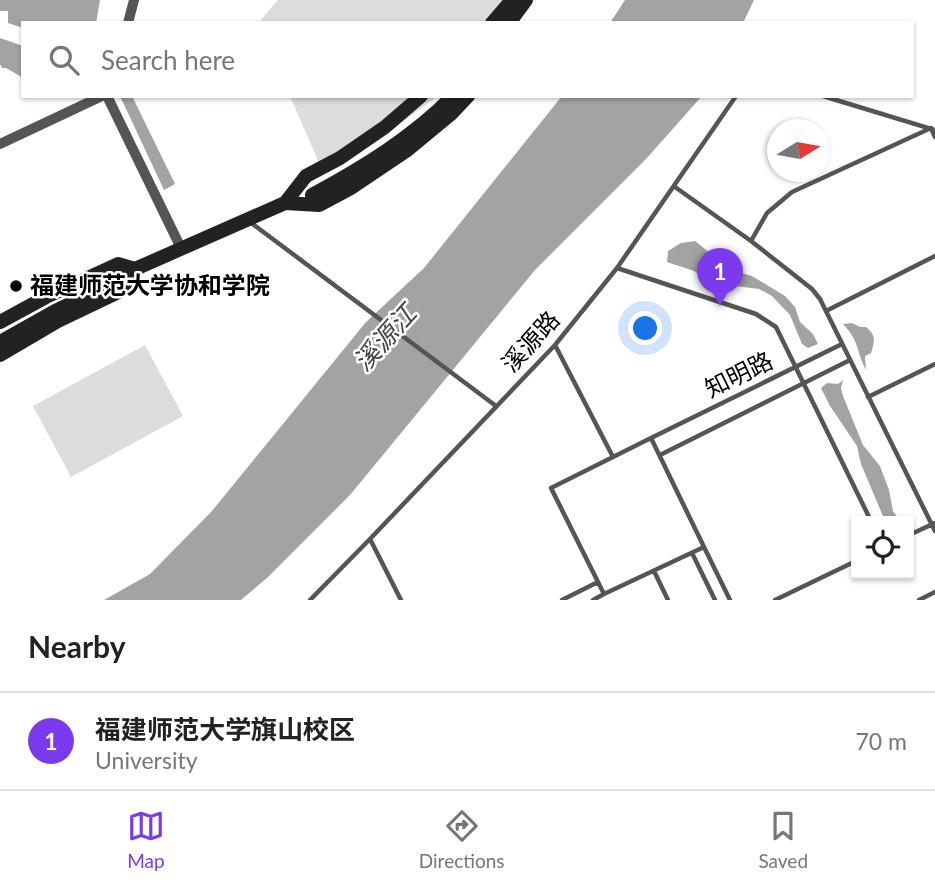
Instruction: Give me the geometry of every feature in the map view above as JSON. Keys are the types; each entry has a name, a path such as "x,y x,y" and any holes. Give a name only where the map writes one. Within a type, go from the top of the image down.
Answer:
{"main road":[{"path":"494,21 512,0"},
{"path":"510,21 526,0"},
{"path":"524,21 538,0"},
{"path":"285,203 306,176 340,158 419,98"},
{"path":"439,98 392,136 310,191 349,176 397,143 451,98"},
{"path":"0,332 40,309 285,203 318,205 351,188 406,151 466,98"},
{"path":"0,321 46,296 118,264 126,272 127,288 58,321 0,355"},
{"path":"0,342 126,272"}],"street":[{"path":"129,21 134,0"},
{"path":"0,144 101,98"},
{"path":"106,98 181,248"}],"lane":[{"name":"溪源路","path":"310,600 555,345 617,268 735,98"},
{"path":"830,98 933,129"},
{"path":"751,241 767,213 792,192 933,129"},
{"path":"933,129 935,137"},
{"path":"675,187 813,289 935,531"},
{"path":"246,220 496,406"},
{"path":"826,311 935,256"},
{"path":"617,268 767,319 775,327 869,516"},
{"name":"知明路","path":"598,582 551,488 842,344"},
{"path":"555,345 612,457"},
{"name":"知明路","path":"660,455 850,360"},
{"path":"868,397 935,364"},
{"path":"651,438 730,600"},
{"path":"914,533 933,524"},
{"path":"370,539 401,600"},
{"path":"593,600 704,547"},
{"path":"692,553 715,600"},
{"path":"775,600 851,563"},
{"path":"654,571 668,600"},
{"path":"562,600 598,582 604,594"},
{"path":"919,600 935,592"}],"shaded area":[{"path":"278,0 516,0 505,21 260,21"},
{"path":"291,98 435,98 370,146 319,163"},
{"path":"145,345 183,416 71,477 33,406"}],"water":[{"path":"0,0 100,0 96,21 21,21 21,27 8,23 8,11 0,11"},
{"path":"625,0 754,0 744,21 611,21"},
{"path":"0,38 21,45 21,78 2,68"},
{"path":"121,98 133,98 175,184 164,190"},
{"name":"溪源江","path":"560,98 700,98 646,159 535,270 350,495 267,578 241,600 104,600 150,574 212,511 366,322 424,268"},
{"path":"695,241 731,270 752,276 785,296 795,307 800,322 813,334 818,344 808,348 802,344 790,315 772,296 759,289 712,283 694,271 667,262 668,251 681,243"},
{"path":"852,323 866,327 873,336 871,353 865,356 866,370 855,341 843,324"},
{"path":"843,380 843,396 863,445 880,466 896,516 883,516 861,464 857,446 821,388 827,383 838,384"}],"place":[{"name":"福建师范大学协和学院","path":"16,286"},
{"name":"福建师范大学旗山校区","path":"720,306"}]}
